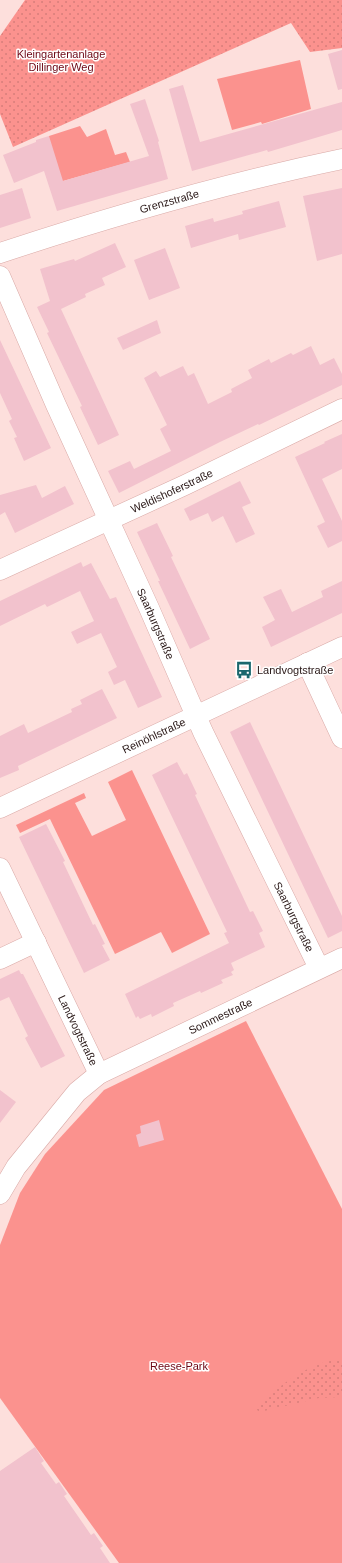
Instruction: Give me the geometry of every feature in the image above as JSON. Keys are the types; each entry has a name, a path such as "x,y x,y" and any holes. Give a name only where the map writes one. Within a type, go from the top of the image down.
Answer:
{"street":[{"name":"Grenzstraße","path":"0,254 170,201 289,170 342,159"},
{"name":"Saarburgstraße","path":"0,276 196,715 319,968"},
{"name":"Weldishoferstraße","path":"0,570 342,409"},
{"name":"Reinöhlstraße","path":"0,808 342,647"},
{"path":"307,663 342,738"},
{"name":"Landvogtstraße","path":"0,868 98,1074 72,1098 16,1167 0,1194"},
{"path":"0,959 36,942"},
{"name":"Sommestraße","path":"98,1074 342,958"}],"green space":[{"name":"Kleingartenanlage Dillinger Weg","path":"25,0 342,0 342,48 310,52 291,23 13,147 0,114 0,36"},
{"path":"300,60 311,109 262,124 261,122 232,130 217,79"},
{"path":"80,126 87,137 106,129 115,155 126,152 130,162 49,185 49,136"},
{"path":"132,770 210,934 172,953 161,932 115,954 50,819 20,833 16,825 84,793 86,798 75,803 92,836 126,820 108,782"},
{"name":"Reese-Park","path":"246,1021 342,1209 342,1563 119,1563 0,1398 0,1245 20,1193 45,1154 104,1090"},
{"path":"342,1359 342,1397 319,1398 260,1412 257,1410 257,1406 296,1375 318,1365"}],"building":[{"path":"342,50 342,89 338,90 328,54"},
{"path":"183,85 200,142 342,102 342,130 268,152 267,150 192,171 169,89"},
{"path":"145,99 159,141 158,142 168,179 57,211 44,171 14,183 3,155 36,142 36,140 49,136 63,181 149,156 130,104"},
{"path":"22,188 31,218 0,228 0,195"},
{"path":"342,188 342,254 317,261 303,196"},
{"path":"279,201 286,227 239,240 238,234 191,248 185,226 213,218 214,222 243,214 242,211"},
{"path":"115,243 126,267 102,278 105,285 85,294 86,297 61,309 119,435 98,445 80,407 82,406 47,333 49,332 37,307 50,301 40,269 74,259 75,261"},
{"path":"165,248 180,288 149,300 134,260"},
{"path":"157,320 161,333 123,350 117,338"},
{"path":"0,340 51,448 24,461 14,438 17,437 9,421 12,419 0,393"},
{"path":"311,346 320,365 334,358 342,374 342,385 220,442 119,493 108,471 130,461 134,469 171,451 160,429 167,425 144,378 156,371 160,377 183,366 188,376 194,373 208,404 232,392 231,389 252,378 248,370 269,359 271,363 291,353 293,355"},
{"path":"342,434 342,469 322,479 342,521 342,541 328,548 317,526 325,522 295,457"},
{"path":"240,481 251,503 242,507 255,534 236,543 223,516 212,522 208,513 190,521 184,509"},
{"path":"36,485 42,498 65,486 74,504 15,533 5,512 0,515 0,495"},
{"path":"157,523 173,556 171,557 210,639 190,649 137,532"},
{"path":"81,562 83,567 91,563 110,599 116,597 162,697 138,708 125,680 114,685 108,672 117,667 101,633 77,644 71,632 94,621 80,591 47,607 45,604 0,626 0,601"},
{"path":"342,581 342,613 271,647 262,627 275,620 263,597 281,589 292,612 323,597 321,591"},
{"path":"102,689 117,718 18,766 19,770 0,778 0,736 24,724 28,733 72,712 71,709 82,704 80,700"},
{"path":"250,722 342,916 342,931 328,938 230,732"},
{"path":"177,762 184,775 187,773 197,794 195,795 250,912 253,911 263,931 259,933 265,947 231,963 234,970 231,972 233,975 221,980 223,983 173,1003 174,1006 152,1017 151,1014 140,1019 138,1016 136,1018 125,994 229,943 224,933 227,932 152,775"},
{"path":"46,824 65,861 63,862 93,925 95,924 105,944 102,945 110,960 84,973 19,837"},
{"path":"19,970 21,974 23,974 65,1056 41,1068 25,1038 28,1036 9,997 0,1001 0,979"},
{"path":"0,1090 16,1102 0,1123"},
{"path":"159,1120 164,1140 139,1147 136,1135 141,1133 140,1126"},
{"path":"35,1447 44,1461 41,1463 56,1484 59,1482 67,1494 64,1496 91,1535 94,1533 103,1546 100,1548 110,1563 0,1563 0,1471"}],"place":[{"name":"Landvogtstraße","path":"244,670"}]}
